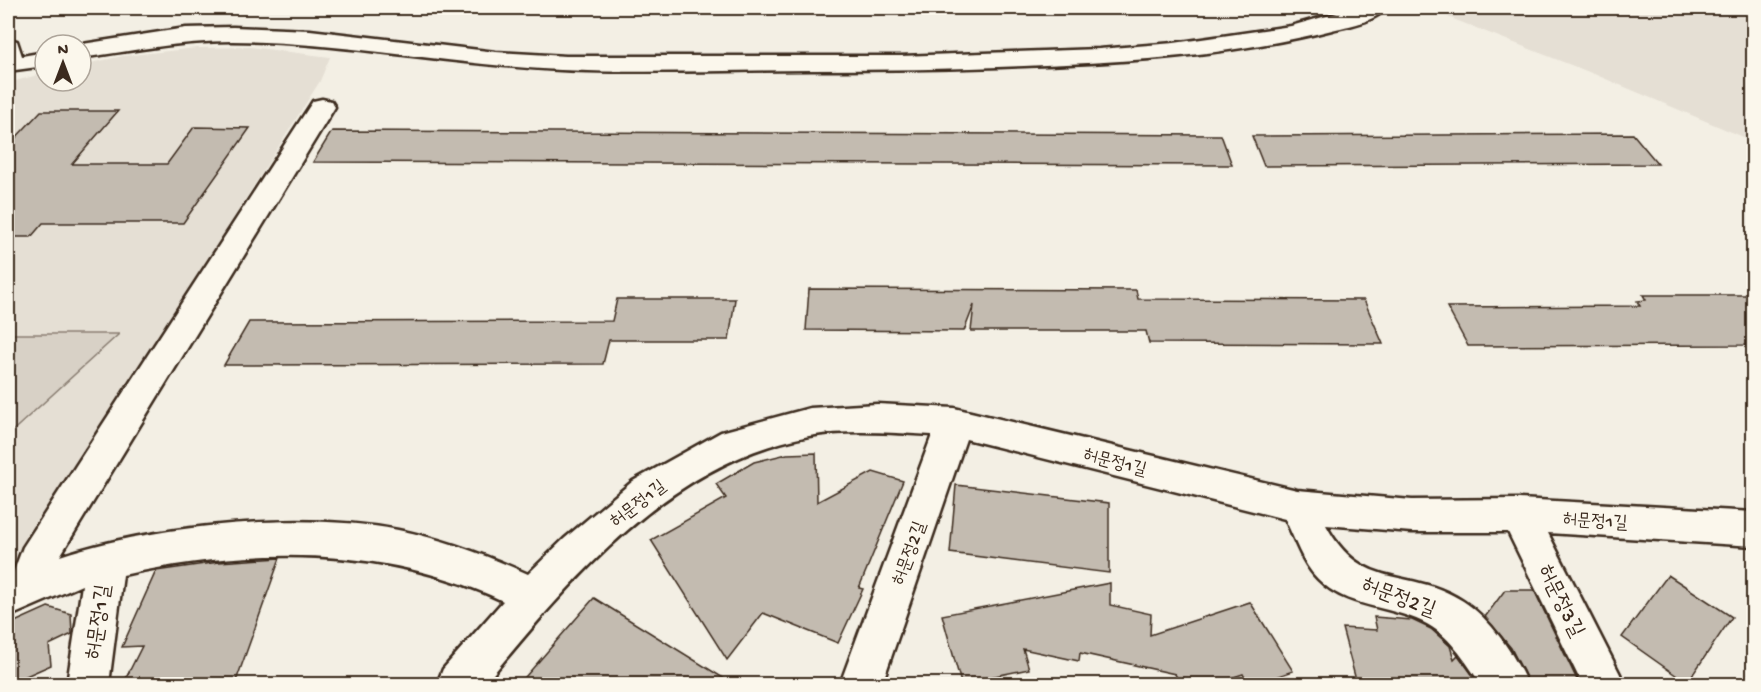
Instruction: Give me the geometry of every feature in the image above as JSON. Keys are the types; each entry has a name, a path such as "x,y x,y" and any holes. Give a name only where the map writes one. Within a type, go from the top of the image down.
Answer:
{"street":[{"path":"93,49 186,35 233,34 310,37 496,59 567,63 913,62 1099,56 1174,50 1292,33 1350,18 1374,8"},
{"path":"8,46 12,65 33,61"},
{"path":"18,592 322,107"},
{"name":"허문정1길","path":"458,684 533,596 578,551 646,492 734,442 810,422 877,418 954,422 1297,506 1412,516 1519,515 1754,529"},
{"name":"허문정2길","path":"861,684 954,422"},
{"name":"허문정2길","path":"1297,506 1334,568 1372,590 1427,603 1449,615 1467,633 1506,684"},
{"name":"허문정3길","path":"1519,515 1604,684"},
{"name":"허문정1길","path":"18,592 72,569 105,560 243,541 314,539 378,544 424,555 504,581 533,596"},
{"name":"허문정1길","path":"88,684 105,560"}],"shaded area":[{"path":"1425,8 1753,8 1753,141 1594,74"},
{"path":"250,47 330,57 320,81 241,206 210,262 30,550 8,566 8,83 33,76 33,93 93,93 93,62 123,56 196,48"},
{"path":"8,334 119,334 8,435"}],"building":[{"path":"41,111 118,111 72,164 167,164 194,127 250,128 183,223 43,223 31,237 8,237 8,146"},
{"path":"332,131 1221,135 1232,165 313,162"},
{"path":"1633,134 1658,164 1264,166 1252,136"},
{"path":"809,289 1136,290 1138,299 1364,300 1383,344 1149,343 1146,331 971,331 974,305 964,331 806,330"},
{"path":"1643,295 1754,295 1754,345 1468,346 1447,307 1640,306 1637,301 1646,300"},
{"path":"617,299 735,299 729,340 609,340 603,364 224,365 249,322 612,321"},
{"path":"816,453 817,502 873,472 903,481 859,588 863,589 838,643 763,613 727,660 651,540 726,498 716,484 754,462 787,454"},
{"path":"956,485 1109,503 1109,573 950,553"},
{"path":"280,558 235,684 123,684 142,646 122,647 156,571 219,562"},
{"path":"1668,575 1732,617 1687,683 1622,637"},
{"path":"1110,583 1110,605 1151,614 1150,635 1250,602 1293,671 1255,684 1248,684 1243,674 1213,684 1180,684 1175,674 1080,653 1079,661 1023,649 1029,669 961,683 942,615"},
{"path":"1505,590 1534,590 1579,684 1529,684 1511,648 1485,617"},
{"path":"594,598 733,684 519,684"},
{"path":"48,607 71,614 72,634 49,645 51,665 8,684 8,625"},
{"path":"1374,617 1412,620 1431,629 1450,646 1454,659 1458,655 1479,684 1398,681 1399,684 1357,684 1342,628 1377,630"}]}
